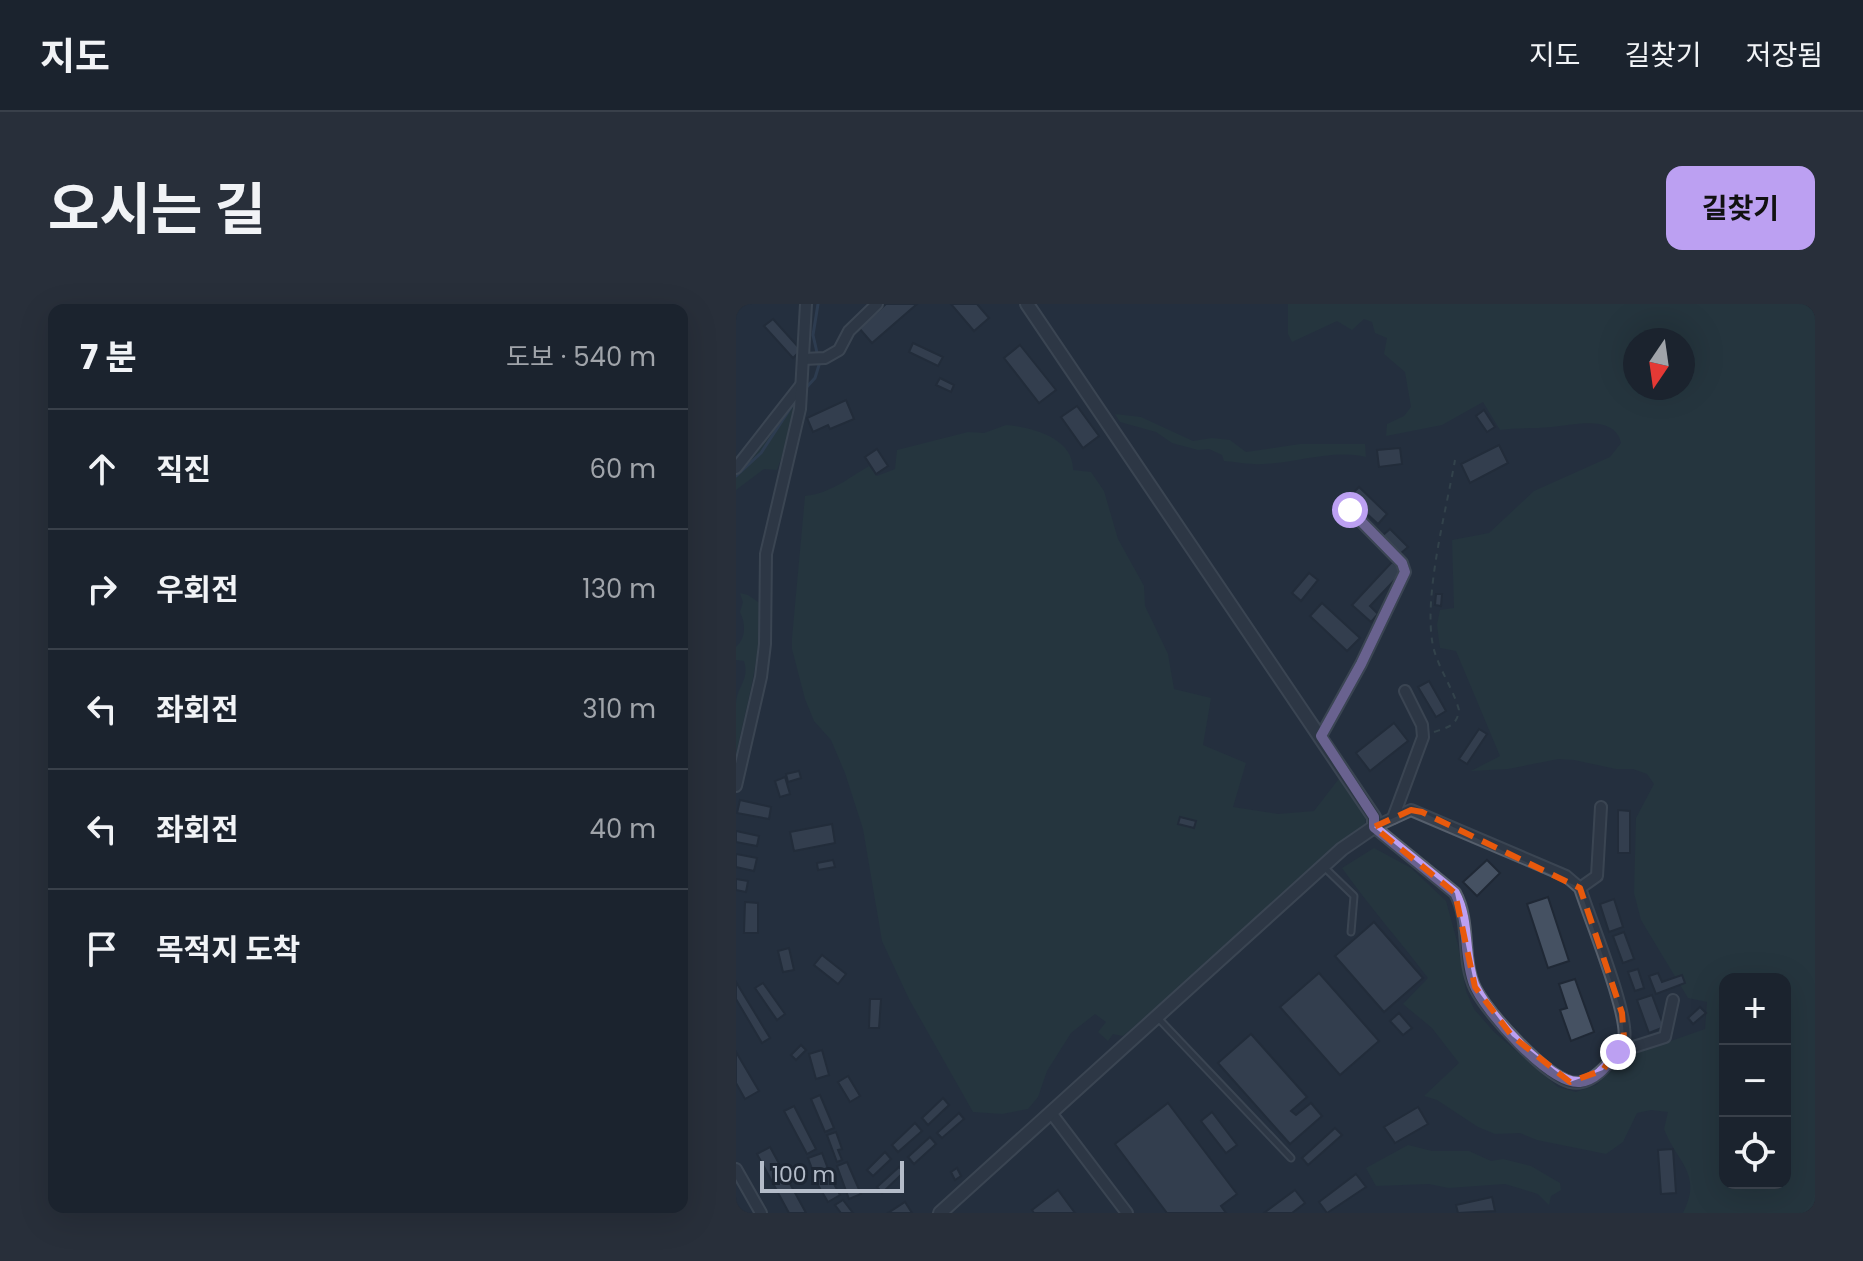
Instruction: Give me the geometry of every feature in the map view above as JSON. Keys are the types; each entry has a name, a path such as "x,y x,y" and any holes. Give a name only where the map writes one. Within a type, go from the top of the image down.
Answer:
{"street":[{"path":"736,786 764,655 766,554 800,409 806,304"},
{"path":"803,359 825,358 839,350 849,331 877,304"},
{"path":"1027,304 1266,662 1321,736 1374,817 1374,827"},
{"path":"736,468 801,385"},
{"path":"1321,736 1361,664 1405,572 1402,563 1350,510"},
{"path":"1393,818 1423,737 1422,725 1405,691"},
{"path":"1580,888 1597,876 1601,807"},
{"path":"940,1213 1322,866 1374,827 1411,810 1422,812 1566,876 1580,888 1622,1013 1624,1038 1618,1052 1590,1079 1570,1082 1555,1074 1512,1036 1475,987 1469,968 1462,906 1455,893 1374,827"},
{"path":"1618,1052 1665,1037 1673,1000"},
{"path":"1052,1114 1127,1213"},
{"path":"736,1169 761,1213"}],"lane":[{"path":"1322,866 1354,896 1351,932"},
{"path":"1157,1017 1291,1158"}],"path":[{"path":"1423,737 1452,726 1458,720 1456,699 1434,651 1430,621 1435,566 1455,460"}],"highlighted area":[{"path":"1411,810 1422,812 1580,888 1622,1013 1624,1038 1603,1070 1570,1082 1512,1036 1475,987 1455,893 1374,827"}],"green space":[{"path":"1288,304 1815,304 1815,1213 1683,1213 1690,1188 1689,1178 1664,1129 1668,1112 1651,1110 1637,1113 1623,1142 1606,1154 1537,1140 1520,1133 1495,1134 1478,1127 1437,1100 1424,1096 1459,1063 1432,1028 1403,1004 1428,978 1342,868 1374,848 1411,868 1446,901 1466,991 1474,1009 1494,1032 1558,1087 1576,1092 1596,1085 1628,1056 1705,1029 1707,1002 1688,998 1641,920 1634,893 1636,818 1654,784 1647,774 1633,769 1616,769 1574,760 1558,759 1508,769 1471,771 1500,756 1456,651 1440,648 1437,625 1440,610 1454,608 1452,540 1489,533 1534,491 1610,457 1621,443 1611,428 1592,423 1500,430 1483,402 1442,425 1386,436 1387,424 1404,416 1411,407 1405,372 1384,354 1387,338 1375,333 1372,322 1364,319 1352,330 1337,321 1292,342 1288,334"},
{"path":"797,398 793,425 777,470 764,469 736,490 736,472 752,457"},
{"path":"1115,414 1141,417 1193,441 1212,438 1230,440 1246,452 1300,444 1365,444 1366,457 1327,455 1258,464 1224,461 1222,455 1209,449 1198,450 1172,443 1156,432 1120,422"},
{"path":"1006,425 1028,428 1059,442 1067,450 1073,470 1091,472 1104,491 1118,539 1144,586 1145,606 1168,654 1174,689 1211,698 1203,745 1246,763 1233,807 1278,814 1314,811 1341,776 1366,814 1365,824 1251,923 1151,1019 1145,1017 1123,1036 1113,1034 1108,1041 1098,1032 1106,1022 1095,1014 1071,1033 1047,1071 1038,1097 1028,1109 1002,1114 973,1112 909,999 882,941 863,829 831,740 814,721 805,699 792,638 805,496 831,489 869,466 877,476 895,469 897,450 968,432 984,433"},
{"path":"740,593 761,604 756,662 736,755 736,703 745,673 744,661 736,660 736,647 744,631"},
{"path":"1408,1145 1432,1151 1469,1151 1491,1161 1503,1159 1531,1166 1560,1183 1561,1190 1551,1196 1549,1205 1538,1194 1505,1184 1449,1188 1429,1184 1376,1186 1366,1168"}],"building":[{"path":"886,304 917,304 872,343 859,328"},
{"path":"951,304 977,304 989,318 974,331"},
{"path":"773,319 801,350 793,358 764,326"},
{"path":"913,343 943,357 938,366 909,352"},
{"path":"1020,345 1056,390 1039,403 1004,358"},
{"path":"940,378 954,385 951,392 936,385"},
{"path":"846,400 854,419 813,432 807,418"},
{"path":"1077,406 1099,436 1083,448 1061,417"},
{"path":"1484,410 1495,427 1487,432 1476,416"},
{"path":"1499,445 1508,463 1470,483 1461,464"},
{"path":"1400,448 1402,464 1379,467 1377,450"},
{"path":"877,449 888,466 876,474 865,457"},
{"path":"1359,487 1387,514 1378,524 1349,497"},
{"path":"1390,529 1408,547 1400,554 1382,536"},
{"path":"1392,562 1403,571 1370,606 1378,614 1371,622 1352,605"},
{"path":"1309,573 1318,580 1301,601 1292,593"},
{"path":"1436,594 1442,594 1441,606 1435,605"},
{"path":"1322,603 1360,638 1347,651 1310,616"},
{"path":"1429,681 1446,711 1436,717 1418,687"},
{"path":"1394,723 1408,741 1370,771 1356,753"},
{"path":"1479,729 1487,734 1467,764 1459,759"},
{"path":"799,771 801,778 788,782 786,774"},
{"path":"785,777 790,794 780,797 775,781"},
{"path":"740,800 771,807 769,819 737,813"},
{"path":"1618,810 1630,811 1630,853 1618,853"},
{"path":"1180,817 1196,821 1194,828 1178,824"},
{"path":"832,824 835,843 794,851 790,832"},
{"path":"736,831 759,836 757,846 736,842"},
{"path":"736,854 757,858 754,871 736,867"},
{"path":"833,860 835,867 818,870 817,863"},
{"path":"1487,860 1500,873 1477,896 1463,882"},
{"path":"736,879 748,881 746,892 736,890"},
{"path":"1548,897 1569,961 1548,968 1527,904"},
{"path":"1614,899 1623,927 1609,932 1600,904"},
{"path":"745,902 758,903 758,933 744,933"},
{"path":"1374,922 1423,978 1384,1012 1335,956"},
{"path":"1624,932 1634,959 1623,963 1613,936"},
{"path":"789,948 794,970 783,972 778,951"},
{"path":"822,955 846,974 838,984 814,965"},
{"path":"1638,969 1644,988 1635,991 1628,972"},
{"path":"1319,973 1379,1041 1340,1075 1280,1007"},
{"path":"1658,973 1662,982 1682,975 1685,983 1656,994 1649,976"},
{"path":"1575,979 1594,1032 1571,1041 1560,1010 1567,1008 1559,984"},
{"path":"736,982 770,1038 762,1043 736,999"},
{"path":"763,983 785,1014 777,1020 755,988"},
{"path":"1652,995 1664,1027 1649,1033 1637,1000"},
{"path":"870,999 881,999 879,1028 869,1028"},
{"path":"1700,1007 1706,1013 1693,1024 1688,1018"},
{"path":"1399,1013 1412,1028 1403,1035 1390,1021"},
{"path":"1251,1034 1307,1097 1291,1111 1296,1115 1311,1103 1322,1116 1290,1144 1218,1063"},
{"path":"801,1045 806,1050 796,1060 791,1055"},
{"path":"822,1050 829,1075 816,1079 809,1054"},
{"path":"736,1052 759,1091 745,1099 736,1083"},
{"path":"848,1076 860,1096 850,1102 838,1082"},
{"path":"820,1095 834,1128 825,1132 811,1099"},
{"path":"943,1098 949,1105 928,1125 922,1118"},
{"path":"1168,1103 1237,1194 1221,1206 1226,1213 1167,1213 1115,1144"},
{"path":"794,1106 816,1149 807,1154 784,1111"},
{"path":"1418,1107 1428,1124 1395,1143 1384,1127"},
{"path":"1212,1112 1237,1145 1226,1153 1201,1121"},
{"path":"959,1113 964,1119 942,1138 937,1133"},
{"path":"915,1123 922,1131 898,1152 892,1145"},
{"path":"1335,1128 1342,1135 1308,1165 1302,1158"},
{"path":"836,1132 842,1149 838,1150 842,1160 837,1162 827,1135"},
{"path":"930,1137 936,1144 914,1164 908,1157"},
{"path":"770,1147 806,1213 789,1213 757,1154"},
{"path":"1673,1149 1676,1193 1661,1194 1658,1150"},
{"path":"885,1152 891,1159 873,1176 867,1170"},
{"path":"822,1153 828,1169 814,1174 808,1158"},
{"path":"847,1162 861,1194 849,1199 837,1166"},
{"path":"899,1167 904,1172 882,1193 877,1187"},
{"path":"957,1168 961,1176 955,1180 951,1172"},
{"path":"828,1173 840,1195 828,1202 815,1180"},
{"path":"1356,1174 1366,1187 1327,1213 1319,1202"},
{"path":"1058,1190 1075,1213 1034,1213 1032,1210"},
{"path":"1295,1190 1305,1203 1292,1213 1264,1213"},
{"path":"1492,1197 1495,1211 1458,1213 1456,1205"},
{"path":"843,1200 853,1213 841,1213 835,1205"},
{"path":"905,1202 912,1213 888,1213"}],"waterway":[{"path":"818,304 813,335 818,357"},
{"path":"804,390 815,378 819,365"},
{"path":"736,476 761,453 797,398"}],"route":[{"path":"1350,510 1402,563 1405,572 1361,664 1321,736 1374,817 1374,827 1455,893 1462,906 1469,968 1475,987 1512,1036 1555,1074 1570,1082 1590,1079 1603,1070 1618,1052"}]}
